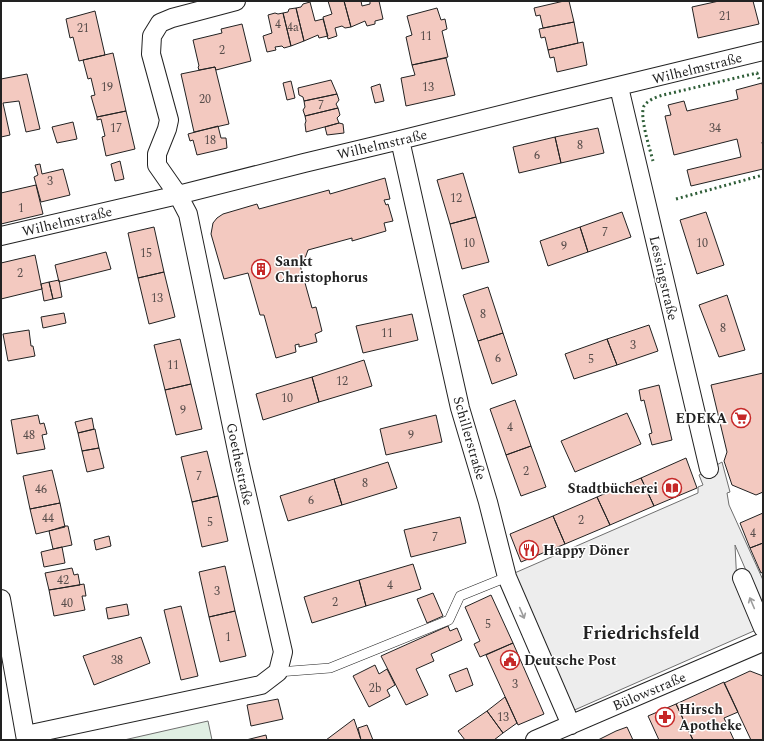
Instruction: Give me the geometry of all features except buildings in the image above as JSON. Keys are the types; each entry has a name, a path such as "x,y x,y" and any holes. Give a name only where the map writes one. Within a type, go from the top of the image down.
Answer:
{"street":[{"name":"Goethestraße","path":"236,1 172,18 160,23 152,36 151,54 169,120 157,154 157,165 178,195 188,214 240,465 283,652 278,672"},
{"name":"Wilhelmstraße","path":"1,236 178,195 304,162 763,51"},
{"name":"Lessingstraße","path":"619,87 709,469"},
{"name":"Schillerstraße","path":"400,140 460,408 488,502 507,577 571,725"},
{"path":"742,578 763,628"},
{"path":"1,599 26,737 261,685 278,672"},
{"name":"Bülowstraße","path":"535,740 763,642"}],"lane":[{"path":"278,672 330,668 449,620 460,596 507,577"}],"green space":[{"path":"208,721 212,740 124,740"}],"shaded area":[{"path":"722,462 730,492 727,493 729,505 763,580 763,610 735,545 737,585 756,630 570,712 510,575 698,493 698,487 703,485 699,475"}],"hedge":[{"path":"653,161 643,117 644,106 648,102 663,95 757,73 759,79"},
{"path":"676,199 763,175"}],"place":[{"name":"Sankt Christophorus","path":"261,269"},
{"name":"EDEKA","path":"741,418"},
{"name":"Stadtbücherei","path":"672,488"},
{"name":"Happy Döner","path":"529,550"},
{"name":"Deutsche Post","path":"510,660"},
{"name":"Hirsch Apotheke","path":"665,717"}],"district":[{"name":"Friedrichsfeld","path":"641,633"}]}
